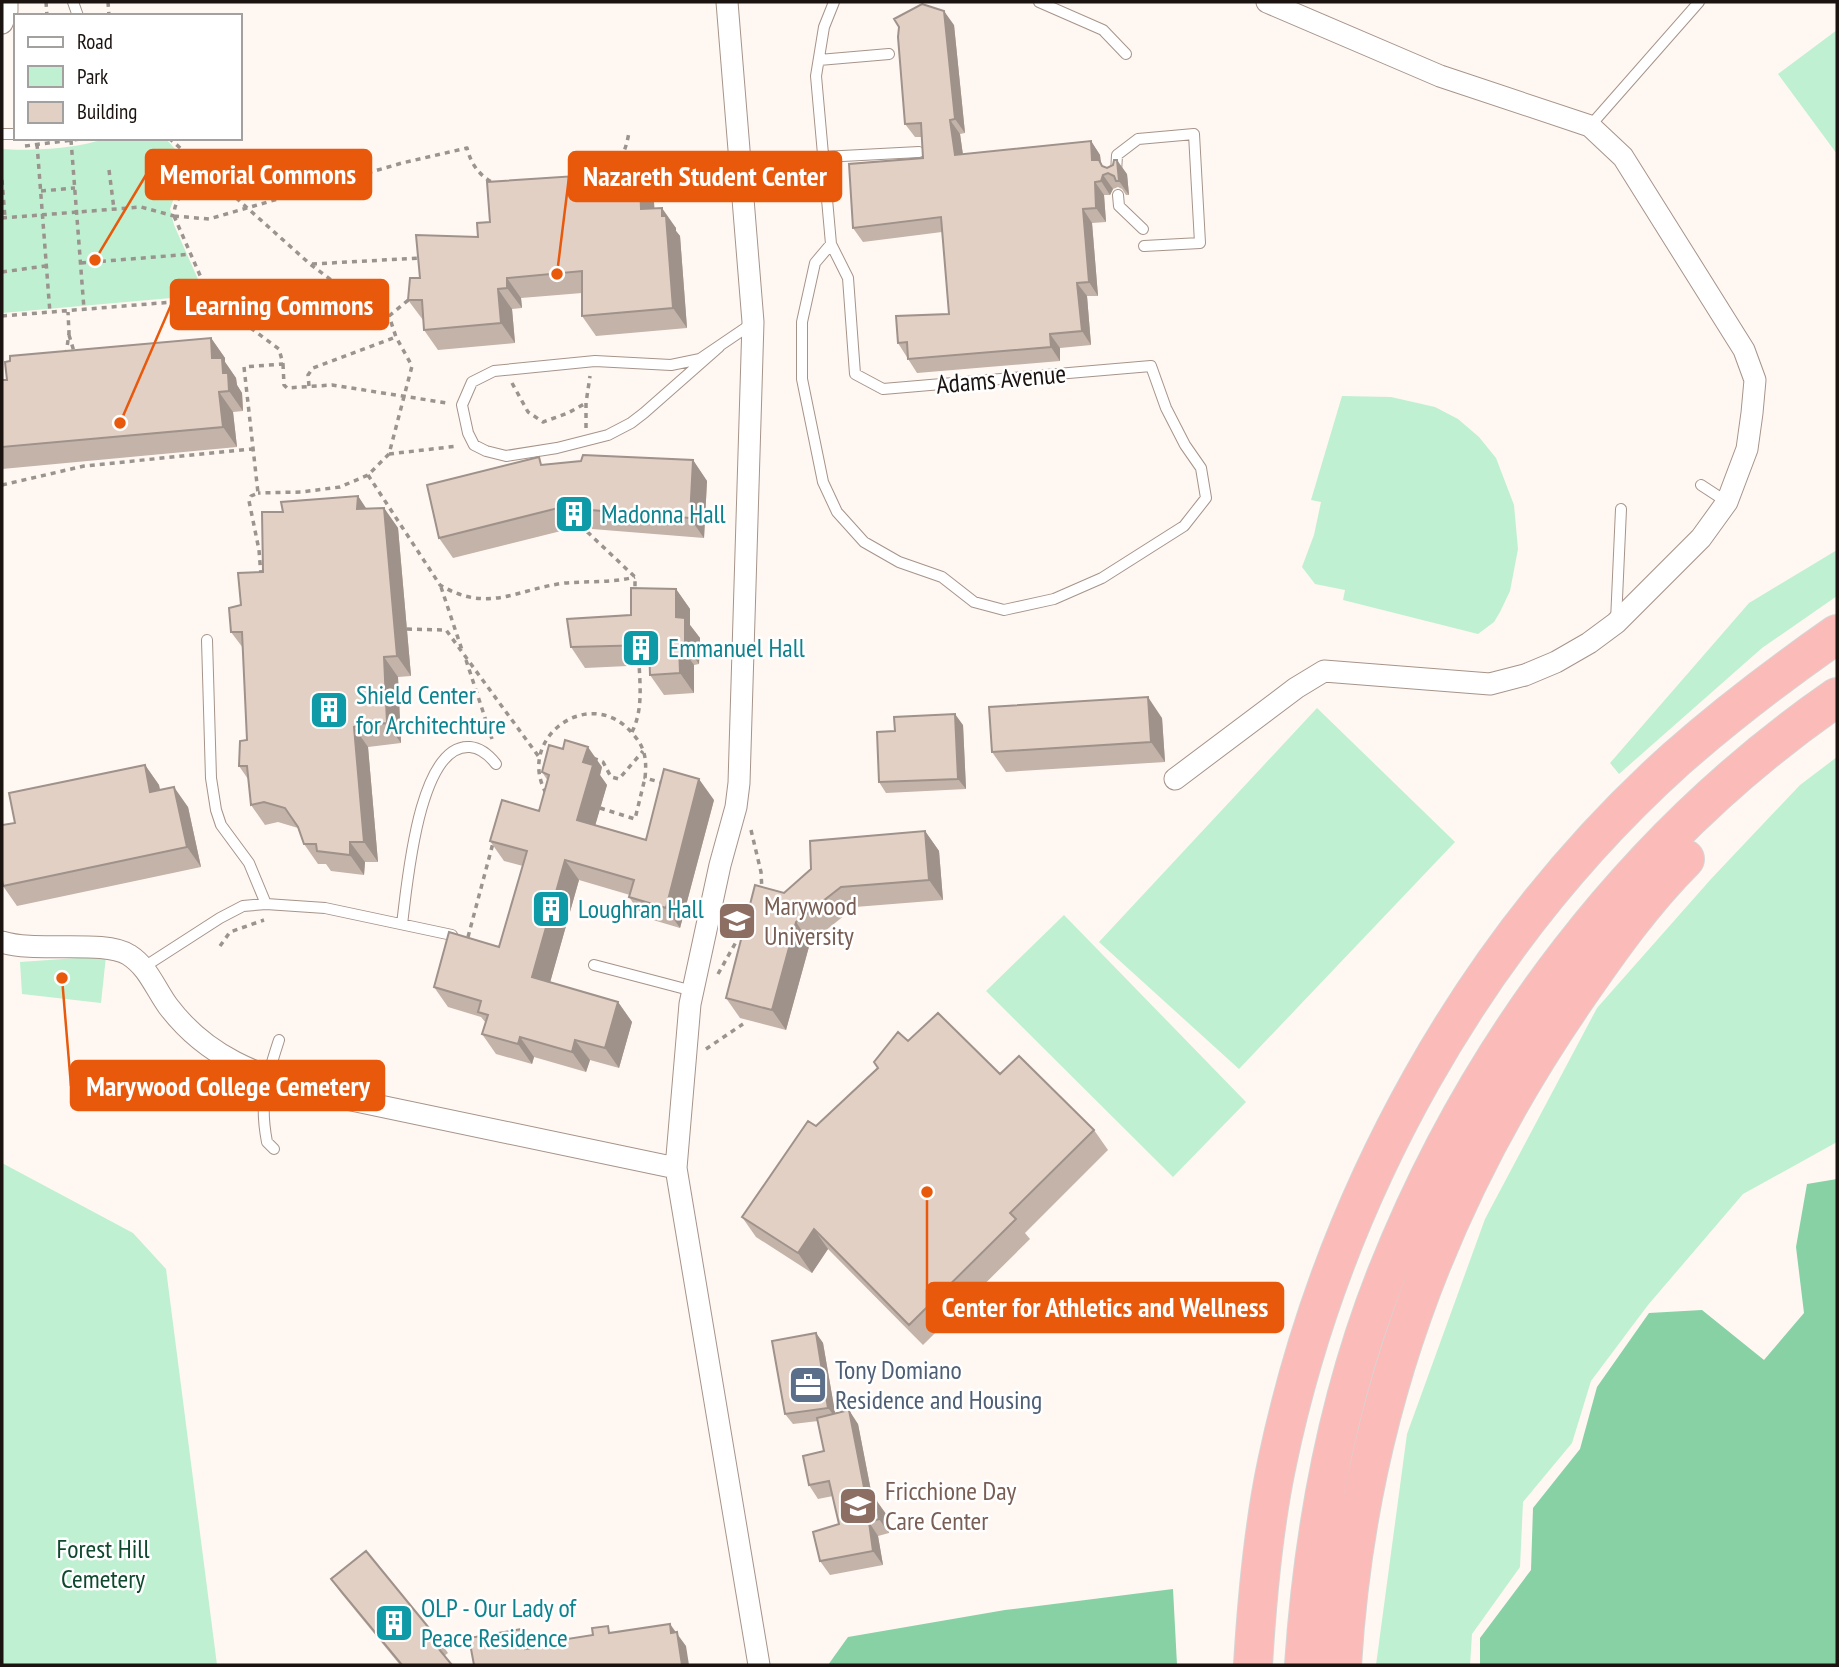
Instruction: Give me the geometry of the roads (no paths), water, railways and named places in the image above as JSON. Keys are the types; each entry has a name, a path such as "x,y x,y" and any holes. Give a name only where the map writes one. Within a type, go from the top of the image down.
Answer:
{"highway":[{"path":"1253,1665 1264,1540 1277,1464 1314,1323 1338,1255 1369,1183 1438,1050 1524,926 1622,813 1674,761 1728,715 1837,634"},
{"path":"1304,1665 1315,1547 1344,1406 1386,1274 1449,1137 1523,1014 1610,902 1709,799 1761,755 1837,698"},
{"path":"1342,1665 1352,1553 1364,1482 1380,1416 1421,1288 1449,1220 1481,1154 1552,1033 1631,921 1677,867 1725,818 1837,721"}],"street":[{"path":"2,23 7,2"},
{"path":"727,2 753,322 736,807 720,865 689,1015 676,1168 759,1665"},
{"path":"1175,779 1296,688 1324,671 1490,684 1525,675 1556,662 1589,643 1616,623 1701,538 1727,502 1747,449 1752,413 1755,380 1744,350 1623,156 1590,126 1440,75 1293,7 1267,2"},
{"path":"2,942 30,947 108,949 127,953 144,967 168,1006 196,1037 227,1060 267,1077 318,1093 676,1168"}],"lane":[{"path":"831,244 816,76 824,27 834,2"},
{"path":"1039,2 1103,30 1126,54"},
{"path":"1590,126 1699,2"},
{"path":"819,60 889,54"},
{"path":"1116,173 1117,155 1138,139 1194,134 1200,243 1144,246"},
{"path":"823,157 919,152"},
{"path":"1118,195 1119,206 1143,229"},
{"name":"Adams Avenue","path":"831,244 848,278 855,374 883,389 1151,366 1166,408 1200,468 1206,498 1184,526 1102,578 1054,599 1004,610 974,602 942,577 899,562 864,542 837,512 823,482 802,379 802,322 815,263 831,244"},
{"path":"719,346 631,423 608,435 557,448 506,456 474,445 468,433 462,405 472,382 494,371 595,361 671,365 700,359 753,322"},
{"path":"1701,485 1727,502"},
{"path":"1616,623 1621,509"},
{"path":"206,640 211,778 216,810 221,825 249,863 266,904"},
{"path":"401,924 419,811 436,771 450,754 462,747 476,748 490,755 496,764"},
{"path":"144,967 243,906 266,904 325,908 452,935"},
{"path":"594,965 693,991"},
{"path":"274,1149 267,1142 262,1104 279,1040"}],"place":[{"name":"Memorial Commons","path":"95,260"},
{"name":"Nazareth Student Center","path":"557,274"},
{"name":"Learning Commons","path":"120,423"},
{"name":"Madonna Hall","path":"574,514"},
{"name":"Emmanuel Hall","path":"641,648"},
{"name":"Shield Center for Architechture","path":"329,710"},
{"name":"Loughran Hall","path":"551,909"},
{"name":"Marywood University","path":"737,921"},
{"name":"Marywood College Cemetery","path":"62,978"},
{"name":"Center for Athletics and Wellness","path":"927,1192"},
{"name":"Tony Domiano Residence and Housing","path":"808,1385"},
{"name":"Fricchione Day Care Center","path":"858,1506"},
{"name":"OLP - Our Lady of Peace Residence","path":"394,1623"}],"park label":[{"name":"Forest Hill Cemetery","path":"103,1564"}]}
